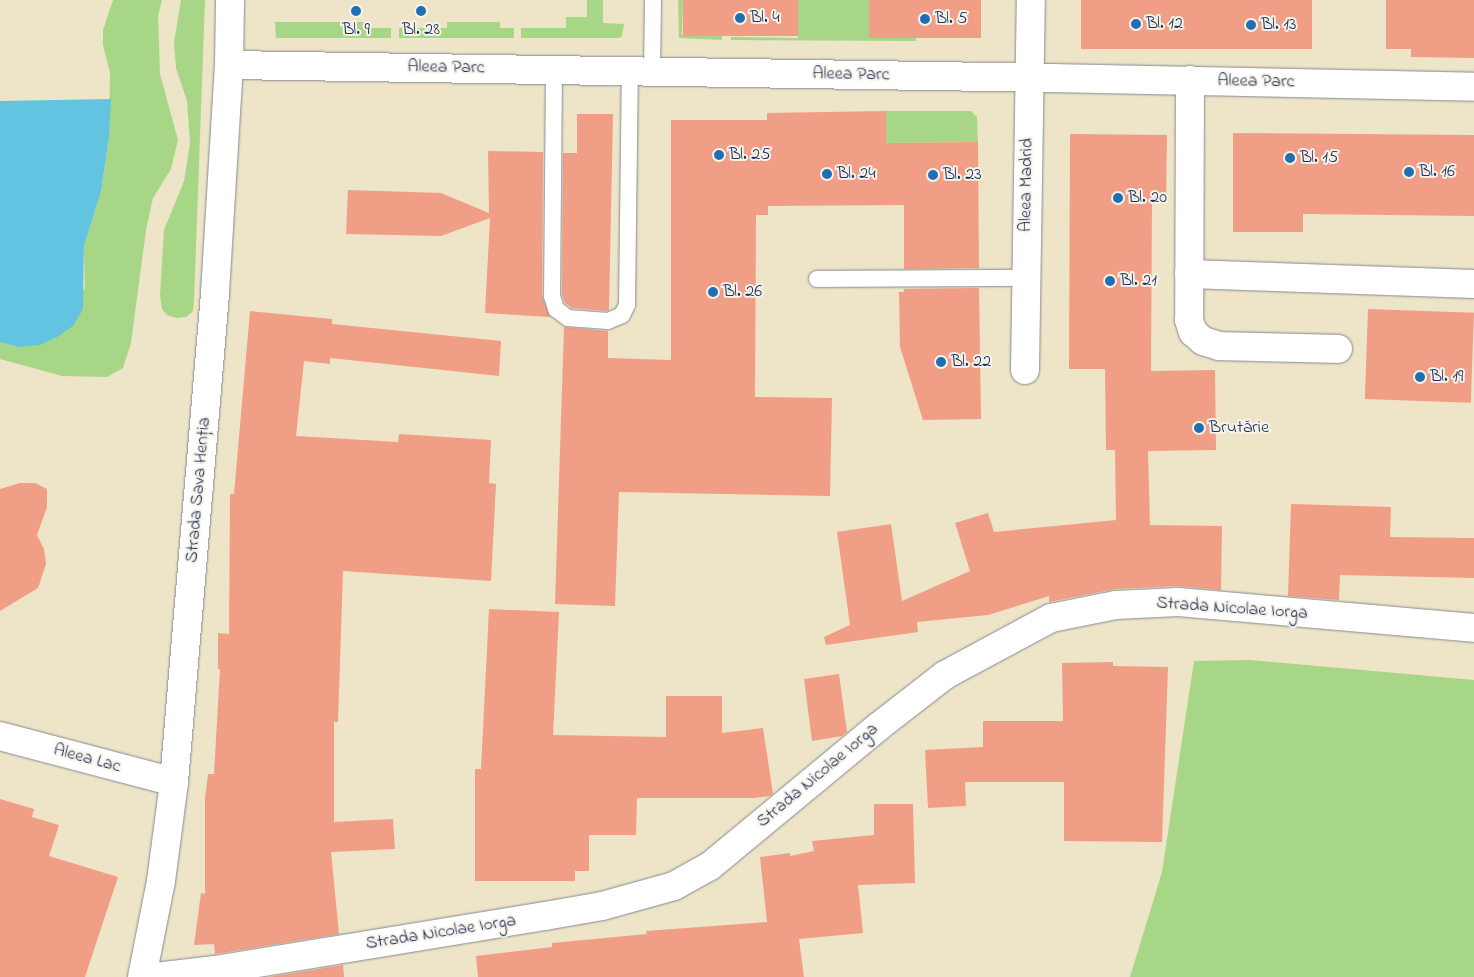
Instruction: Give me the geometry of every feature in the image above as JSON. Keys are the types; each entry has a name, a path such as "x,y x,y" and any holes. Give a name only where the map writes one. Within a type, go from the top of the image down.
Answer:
{"street":[{"name":"Strada Sava Henția","path":"142,977 161,881 174,782 215,293 229,65 230,0"},
{"name":"Aleea Madrid","path":"1025,370 1028,78 1031,0"},
{"name":"Aleea Parc","path":"229,65 266,55 554,70 1190,80 1474,87"},
{"path":"1190,80 1189,320 1193,332 1203,341 1218,346 1338,350"},
{"path":"1189,274 1474,284"},
{"name":"Strada Nicolae Iorga","path":"156,977 215,970 602,906 674,886 710,866 878,727 946,675 1051,618 1116,605 1178,602 1474,628"},
{"name":"Aleea Lac","path":"0,736 174,782"}],"lane":[{"path":"554,70 552,296 556,309 568,318 608,321 622,315 627,305 641,71 653,0"},
{"path":"817,278 1026,278"}],"green space":[{"path":"113,0 162,0 158,16 160,74 178,140 171,169 153,198 146,230 131,343 123,368 107,377 62,376 0,359 0,342 18,347 85,289 84,246 101,192 109,137 110,73 103,45 103,30"},
{"path":"181,0 205,0 194,301 193,311 186,317 176,318 167,315 162,309 160,295 164,230 184,181 190,143 187,101 176,68 174,42"},
{"path":"587,0 603,0 603,23 624,24 622,36 619,38 521,38 521,28 566,28 566,17 587,17"},
{"path":"678,0 683,0 682,35 722,36 722,40 679,38"},
{"path":"798,0 869,0 869,38 916,38 916,41 731,40 731,37 798,38"},
{"path":"275,22 366,22 367,28 391,28 391,38 276,38"},
{"path":"447,22 500,22 500,28 514,28 514,38 399,38 399,28 447,28"},
{"path":"886,111 971,111 977,117 978,142 886,143"},
{"path":"1250,660 1474,680 1474,977 1130,977 1162,872 1194,661"}],"water":[{"path":"111,99 109,137 101,192 84,246 83,309 73,326 57,337 40,345 18,347 0,342 0,101"}],"building":[{"name":"Bl. 4","path":"683,0 798,0 798,36 683,36"},
{"name":"Bl. 5","path":"869,0 981,0 981,38 869,38"},
{"path":"1081,0 1312,0 1312,49 1081,49"},
{"path":"1386,0 1474,0 1474,58 1411,57 1411,49 1386,49"},
{"path":"886,111 886,143 978,142 979,268 904,269 904,205 768,206 768,215 756,215 755,397 832,398 830,496 619,492 615,606 555,604 564,327 608,331 608,358 671,360 671,120 767,120 767,113"},
{"path":"577,114 613,114 609,310 606,311 572,308 565,303 562,295 563,153 577,153"},
{"path":"1233,133 1474,135 1474,216 1303,214 1303,232 1233,232"},
{"path":"1070,134 1167,135 1166,203 1152,203 1151,371 1215,370 1216,450 1148,451 1150,525 1222,526 1221,590 1177,586 1115,589 1049,602 1049,596 988,615 917,622 918,632 826,645 824,637 850,625 837,532 891,524 902,601 970,571 955,523 988,513 994,532 1116,520 1115,450 1106,450 1105,369 1069,369"},
{"path":"488,151 543,152 542,296 550,317 485,313 490,218 441,236 346,234 348,190 441,193 489,213"},
{"name":"Bl. 22","path":"979,288 981,419 923,420 900,347 899,292 904,292 904,289"},
{"name":"Bl. 19","path":"1368,309 1474,313 1471,403 1365,399"},
{"path":"250,311 332,319 332,324 501,341 499,376 330,358 330,364 304,361 296,436 398,442 399,434 491,440 489,483 496,484 491,581 343,571 338,722 334,722 334,822 393,819 395,849 331,852 339,934 215,954 214,944 194,945 201,893 205,894 205,798 208,774 214,774 220,669 218,669 218,633 229,634 230,494 234,494"},
{"path":"20,483 35,483 47,489 47,507 37,535 44,549 46,564 38,588 0,611 0,489"},
{"path":"1291,504 1391,507 1390,537 1474,538 1474,578 1340,575 1339,600 1288,596"},
{"path":"489,609 559,612 553,735 666,737 666,696 722,696 722,733 763,728 773,794 754,798 637,798 636,835 589,835 589,871 575,871 575,881 475,881 475,769 481,769"},
{"path":"1113,662 1113,666 1168,667 1162,842 1064,841 1064,782 965,782 966,806 928,808 925,750 983,747 983,721 1063,721 1062,663"},
{"path":"839,674 847,732 842,736 812,741 804,679"},
{"path":"0,799 34,809 32,817 59,825 49,856 118,877 85,977 0,977"},
{"path":"874,804 913,804 915,883 858,885 863,933 799,939 804,977 478,977 476,956 552,947 552,943 647,934 646,931 767,922 760,857 790,853 790,856 814,851 812,841 874,835"},
{"path":"343,965 344,977 269,977"}],"place":[{"name":"Bl. 9","path":"356,11"},
{"name":"Bl. 28","path":"421,11"},
{"name":"Bl. 4","path":"740,18"},
{"name":"Bl. 5","path":"925,19"},
{"name":"Bl. 12","path":"1136,24"},
{"name":"Bl. 13","path":"1251,25"},
{"name":"Bl. 25","path":"719,155"},
{"name":"Bl. 15","path":"1290,158"},
{"name":"Bl. 16","path":"1409,172"},
{"name":"Bl. 24","path":"827,174"},
{"name":"Bl. 23","path":"933,175"},
{"name":"Bl. 20","path":"1118,198"},
{"name":"Bl. 21","path":"1110,281"},
{"name":"Bl. 26","path":"713,292"},
{"name":"Bl. 22","path":"941,362"},
{"name":"Bl. 19","path":"1420,377"},
{"name":"Brutărie","path":"1199,428"}]}
